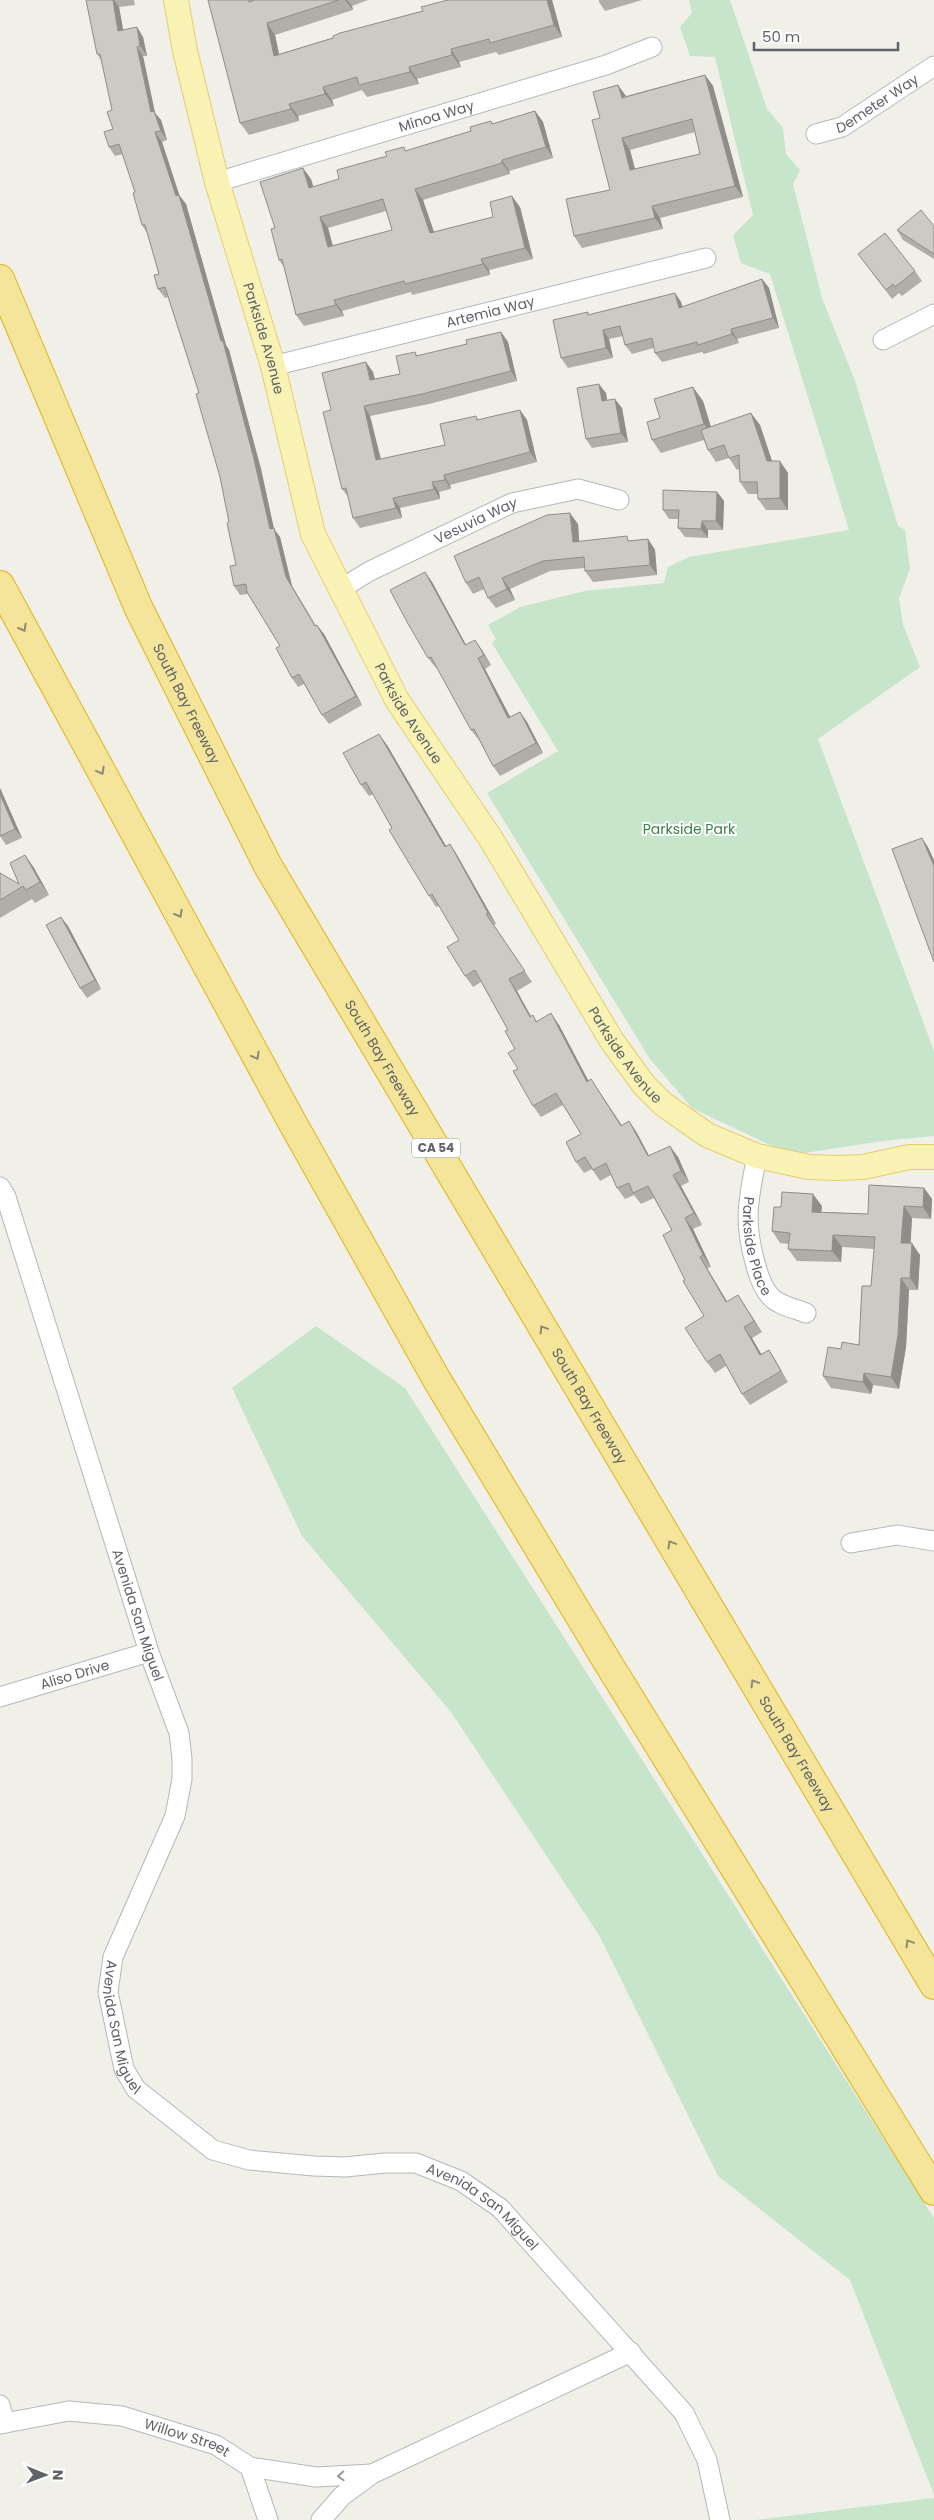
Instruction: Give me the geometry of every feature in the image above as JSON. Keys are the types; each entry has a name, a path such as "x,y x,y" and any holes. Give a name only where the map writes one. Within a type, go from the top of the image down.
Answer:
{"highway":[{"name":"South Bay Freeway","path":"0,279 139,609 268,866 934,1985"},
{"path":"0,585 287,1114 437,1380 605,1658 934,2191"}],"main road":[{"name":"Parkside Avenue","path":"176,0 185,51 217,182 274,366 313,534 397,700 491,839 626,1062 644,1085 685,1121 724,1143 757,1156 809,1167 836,1168 863,1167 909,1157 934,1157"}],"street":[{"name":"Minoa Way","path":"217,182 606,65 652,47"},
{"name":"Demeter Way","path":"816,134 842,127 934,66"},
{"name":"Artemia Way","path":"274,366 706,258"},
{"path":"883,340 934,314"},
{"name":"Vesuvia Way","path":"342,588 370,570 512,503 578,489 619,500"},
{"name":"Parkside Place","path":"757,1156 747,1199 749,1244 761,1281 771,1299 806,1313"},
{"name":"Avenida San Miguel","path":"0,1187 6,1197 149,1652 178,1733 182,1759 182,1778 175,1816 113,1957 108,1992 124,2069 136,2089 213,2150 249,2160 314,2166 345,2167 385,2163 416,2163 462,2181 500,2208 631,2352 684,2414 707,2460 720,2520"},
{"path":"851,1544 897,1535 934,1541"},
{"name":"Aliso Drive","path":"0,1697 149,1652"},
{"name":"Willow Street","path":"320,2520 342,2496 372,2474 631,2352"},
{"name":"Willow Street","path":"2,2417 69,2411 122,2416 216,2445 250,2467 316,2477 372,2474"},
{"path":"250,2467 268,2520"}],"green space":[{"name":"Parkside Park","path":"689,0 730,0 767,109 783,128 786,154 800,170 793,184 822,298 855,381 898,526 905,530 910,569 899,598 903,625 920,667 818,739 934,1051 934,1136 883,1141 791,1155 692,1108 650,1059 487,793 558,751 492,643 496,639 488,625 520,607 585,591 664,583 668,567 689,557 849,530 770,274 741,263 733,235 753,215 715,57 690,56 680,27 692,13"},
{"path":"316,1326 405,1388 934,2218 934,2495 850,2280 718,2176 599,1935 451,1712 302,1536 232,1388"},
{"path":"934,2498 934,2520 755,2520"}],"building":[{"path":"86,0 113,0 118,31 137,27 140,46 137,47 151,112 154,111 161,131 155,132 176,196 179,195 221,341 223,341 270,529 274,528 286,577 315,626 317,625 356,696 322,715 299,674 292,678 276,648 280,646 247,592 246,584 234,586 230,566 236,565 227,523 229,522 220,477 196,394 199,393 165,287 158,289 154,275 159,274 145,225 142,225 133,193 135,192 119,144 109,147 104,132 113,129 107,112 112,110 100,54 97,54"},
{"path":"208,0 249,0 249,2 255,0 339,0 267,23 274,56 333,38 333,36 340,33 423,11 421,7 448,0 547,0 554,25 490,43 489,39 451,49 452,55 409,67 410,72 359,85 357,77 323,87 325,94 289,104 291,109 240,123"},
{"path":"705,75 735,186 652,206 655,218 574,236 566,199 610,190 592,120 600,118 593,92 618,85 622,98","holes":["692,119 700,154 630,170 622,138"]},
{"path":"535,111 546,147 502,160 502,163 415,189 430,233 493,217 490,202 512,196 525,248 481,259 483,264 405,284 404,281 334,300 336,305 296,315 282,259 279,260 271,229 275,228 260,182 303,168 309,188 339,179 337,170 387,156 385,152 404,147 405,151 471,131 470,127 491,121 492,124","holes":["383,199 392,230 328,247 320,217"]},
{"path":"921,210 934,226 934,254 897,230"},
{"path":"885,233 915,271 895,287 893,284 886,290 858,254"},
{"path":"762,279 773,318 731,329 732,334 698,345 697,342 655,353 652,338 625,345 620,326 603,330 606,348 561,358 553,320 588,312 588,315 675,293 679,308"},
{"path":"501,332 511,371 422,394 364,406 376,460 445,445 440,424 476,416 477,420 520,410 530,452 444,475 445,480 432,482 434,489 393,498 396,508 353,518 346,488 342,489 323,412 331,410 322,373 366,362 370,380 400,374 396,356 415,352 416,356 467,344 466,340"},
{"path":"599,384 602,401 615,399 621,433 586,439 577,388"},
{"path":"693,387 704,424 652,440 647,422 660,418 654,399"},
{"path":"751,413 767,461 780,461 780,498 758,499 757,482 740,482 739,455 729,458 724,445 708,450 701,430"},
{"path":"663,490 717,492 716,521 702,521 701,529 678,528 679,510 663,510"},
{"path":"570,513 573,542 627,536 628,541 648,539 650,565 585,571 584,557 543,561 502,578 507,589 488,598 479,577 466,583 454,556 547,515"},
{"path":"425,572 465,645 475,640 484,655 478,658 508,718 520,712 536,743 493,766 474,729 471,730 431,657 428,658 390,590"},
{"path":"379,734 445,847 450,844 488,913 486,914 525,971 509,979 530,1017 533,1015 536,1022 551,1013 587,1082 591,1079 621,1126 629,1121 648,1156 670,1146 681,1171 673,1175 694,1213 685,1218 703,1255 700,1257 726,1302 738,1295 754,1321 744,1327 760,1355 769,1350 781,1371 742,1394 720,1354 707,1362 685,1328 704,1316 683,1281 685,1280 663,1235 672,1230 648,1186 633,1193 629,1183 617,1188 606,1163 593,1170 585,1157 576,1162 566,1142 581,1134 556,1093 533,1106 513,1071 518,1069 508,1053 515,1049 505,1031 508,1030 475,970 465,976 447,947 459,940 432,894 429,896 389,830 392,828 366,782 361,785 343,753"},
{"path":"0,794 15,829 0,836"},
{"path":"922,838 934,866 934,962 892,849"},
{"path":"25,855 40,882 26,890 23,886 0,900 0,873 19,884 10,863"},
{"path":"61,917 95,980 80,988 46,925"},
{"path":"869,1185 924,1188 923,1207 904,1206 901,1243 912,1243 910,1278 901,1278 898,1335 891,1377 864,1373 863,1382 823,1376 828,1347 841,1349 842,1342 859,1345 862,1286 871,1286 875,1237 833,1235 832,1251 788,1249 790,1233 772,1231 774,1207 781,1207 782,1192 813,1194 812,1212 868,1214"}]}
